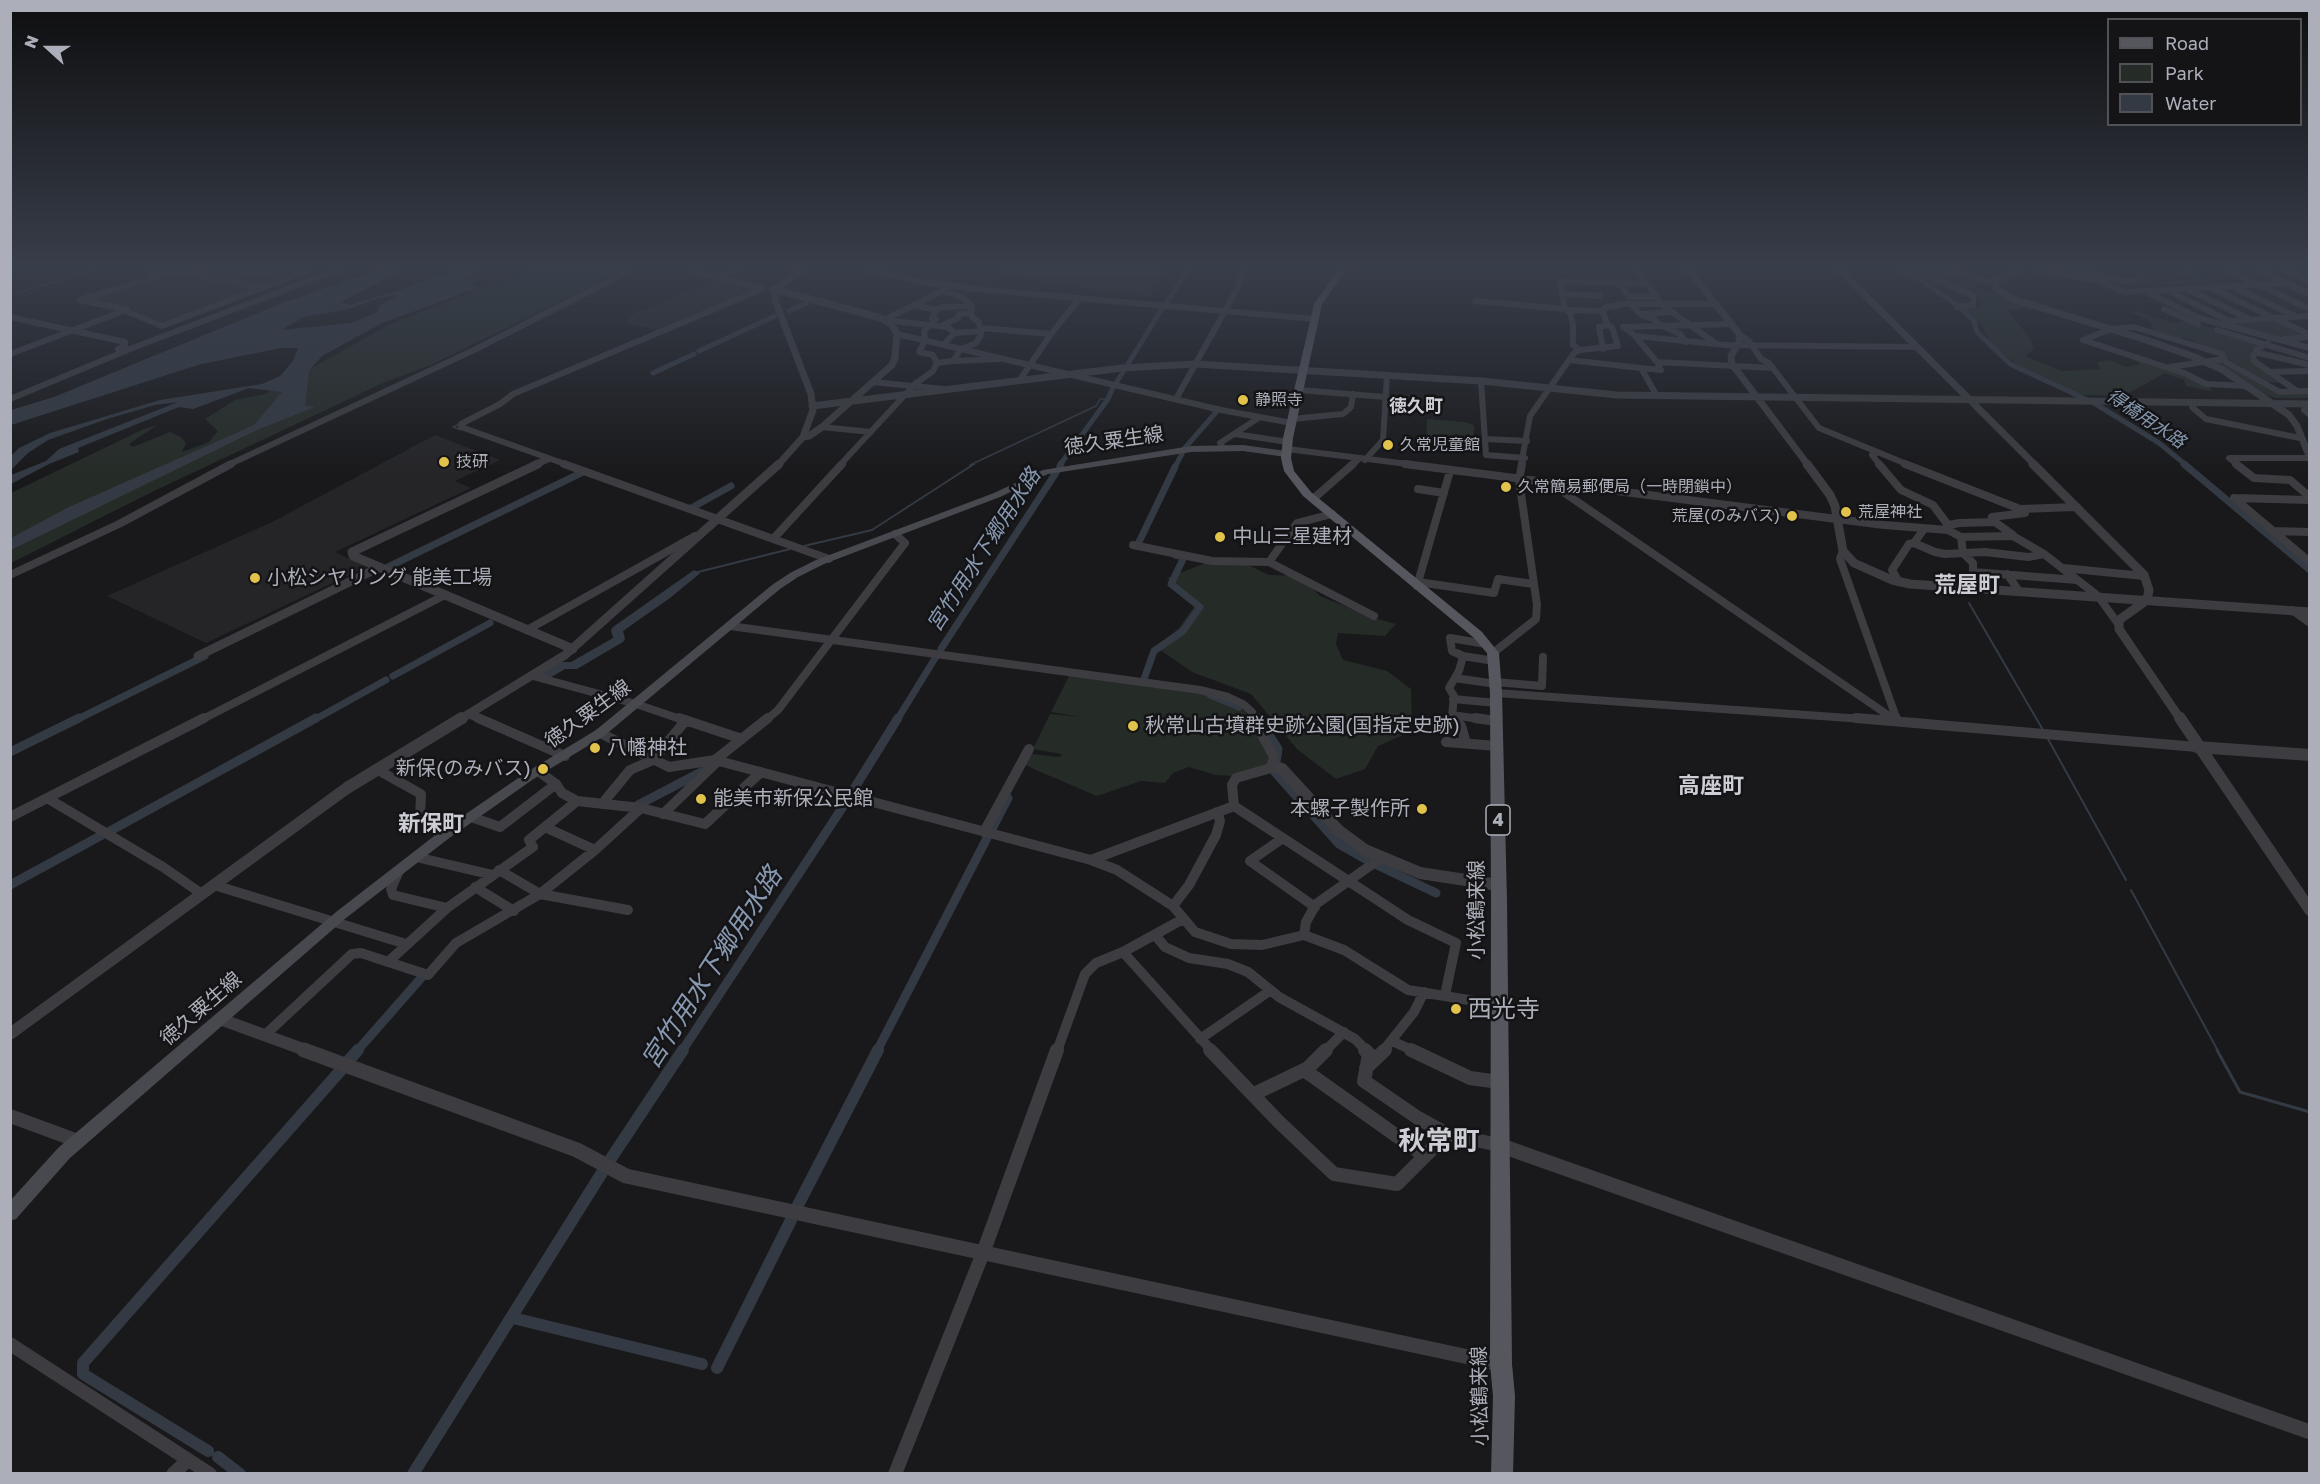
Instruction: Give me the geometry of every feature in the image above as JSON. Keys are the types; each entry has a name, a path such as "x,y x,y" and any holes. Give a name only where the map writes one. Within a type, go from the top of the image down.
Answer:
{"main road":[{"path":"1310,339 1287,448 1289,471 1306,494 1418,584 1491,652"},
{"name":"徳久粟生線","path":"10,1214 43,1174 78,1141 342,915 443,836 538,771 600,733 776,586 809,567 997,495 1032,477 1059,469 1191,449 1287,448"},
{"name":"小松鶴来線","path":"1491,652 1497,721 1501,1364 1504,1396 1502,1473"}],"street":[{"path":"10,354 49,339"},
{"path":"70,374 126,344 117,339"},
{"path":"10,399 159,339"},
{"path":"10,575 119,524 210,474 495,339"},
{"path":"645,339 513,394 500,404 461,424 461,427 829,559"},
{"path":"10,1034 327,802 376,769 533,676 573,649 700,536 780,464 803,437 808,427 812,406 811,394 790,339"},
{"path":"803,437 809,436 822,427 894,360 896,339"},
{"path":"918,339 945,343 961,349 1260,417 1292,421 1343,414 1351,407 1353,394"},
{"path":"945,343 949,339"},
{"path":"953,361 961,349 976,343 978,339"},
{"path":"1019,381 1047,339"},
{"path":"1176,399 1209,339"},
{"path":"1573,339 1573,345 1580,350 1616,348 1618,340 1625,339"},
{"path":"1601,339 1603,349"},
{"path":"1569,360 1661,370 1658,362 1638,339"},
{"path":"1652,339 1737,345 1916,347"},
{"path":"1710,339 1715,343"},
{"path":"1739,339 1731,356 1735,367 1830,495 1843,551 1849,560 1862,567 1899,582 2310,612"},
{"path":"1745,339 1761,359 1773,368 1819,428 2019,509 2079,509"},
{"path":"1908,339 2144,576 2149,590 2147,600 2126,614 2120,620 2119,626"},
{"path":"2085,339 2083,340 2192,376 2206,384 2247,386"},
{"path":"2140,339 2204,361 2247,386 2292,419 2310,458 2229,458 2254,478 2290,480 2310,499"},
{"path":"2175,339 2222,354 2223,359"},
{"path":"2250,339 2310,358"},
{"path":"2284,339 2267,344 2255,351 2254,361 2298,391"},
{"path":"2278,340 2310,348"},
{"path":"774,538 913,386 933,371 937,363 936,357 919,352 925,341"},
{"path":"976,343 987,346 983,353"},
{"path":"1491,652 1450,638 1452,651 1463,656 1491,652 1536,619 1537,605 1520,480 1530,416 1569,360 1580,350"},
{"path":"2255,351 2310,365"},
{"path":"937,363 1001,358"},
{"path":"2168,368 2223,359 2280,392 2310,391"},
{"path":"1658,362 1773,368"},
{"path":"812,406 1072,374 1147,366 1195,364 1481,381 1598,394 2310,404"},
{"path":"1641,368 1658,396"},
{"path":"2269,372 2310,371"},
{"path":"1313,499 1383,440 1387,375"},
{"path":"1481,381 1486,455 1525,458"},
{"path":"872,382 948,390"},
{"path":"1299,390 1385,397"},
{"path":"2193,402 2192,407 2206,419 2300,438"},
{"path":"2310,410 2304,410 2310,415"},
{"path":"1223,447 1220,443 1260,417"},
{"path":"822,427 871,432"},
{"path":"1235,434 1287,448 1362,459 1837,519 1924,529 1995,522"},
{"path":"1485,439 1527,441"},
{"path":"1876,453 1872,455 1873,457 1901,490 1934,505 1948,527 1962,537 1979,538 2005,534 2013,536"},
{"path":"548,459 352,552 353,556 573,649"},
{"path":"1450,471 1418,584 1494,593 1498,579 1533,584"},
{"path":"1550,484 1897,721"},
{"path":"1418,489 1444,493"},
{"path":"2310,499 2234,498 2310,562"},
{"path":"2079,509 1992,517 2013,536 2044,554 2098,596 2197,747 2310,910"},
{"path":"1269,562 1297,523 1332,514"},
{"path":"1892,570 1909,544 1914,543 1924,529"},
{"path":"2273,531 2310,532"},
{"path":"663,814 717,761 777,710 905,543 895,534"},
{"path":"526,630 695,536 700,536"},
{"path":"1962,537 1963,553 1974,563 1973,588"},
{"path":"1979,538 1998,553"},
{"path":"1914,543 1945,554 1998,553 2028,557 2044,554"},
{"path":"1133,544 1212,561 1269,562 1374,616"},
{"path":"1843,551 1840,559 1897,721"},
{"path":"198,656 380,567"},
{"path":"1862,567 1892,570"},
{"path":"2062,568 2144,576"},
{"path":"1892,570 1899,582"},
{"path":"1973,572 2077,580"},
{"path":"2007,574 2019,591"},
{"path":"10,817 445,595"},
{"path":"2292,610 2310,623"},
{"path":"730,626 1210,692 1243,704 1252,712 1252,718 1272,750 1272,766"},
{"path":"1463,656 1459,671 1449,688 1453,699 1452,715 1461,726 1466,743"},
{"path":"1453,699 1542,686 1543,657"},
{"path":"533,676 636,704 742,739"},
{"path":"1455,678 1496,691 2310,755"},
{"path":"469,714 565,756"},
{"path":"1452,715 1497,721"},
{"path":"602,804 630,770 653,760 686,720"},
{"path":"600,733 669,767 717,761 1091,860 1117,870 1173,906 1195,932 1231,944 1262,945 1304,935 1344,950 1408,990 1499,1005"},
{"path":"1446,742 1497,746"},
{"path":"984,832 1029,749"},
{"path":"1233,806 1232,785 1236,778 1272,766 1282,768 1338,830 1365,850 1420,873 1498,885"},
{"path":"376,769 421,794 420,819 443,836"},
{"path":"538,771 556,784 562,793 577,801 640,808 705,824 761,772"},
{"path":"471,817 500,827 556,784"},
{"path":"47,798 163,867 202,894"},
{"path":"388,962 447,908 533,847 529,840 547,828 577,801"},
{"path":"1091,860 1233,806"},
{"path":"1233,806 1408,920 1456,943 1446,995"},
{"path":"265,1035 352,954 361,953 428,975 456,943 540,894 596,850 640,808"},
{"path":"1173,906 1189,885 1216,835 1220,821 1217,812"},
{"path":"547,828 596,850"},
{"path":"1283,838 1250,861 1315,907"},
{"path":"416,857 496,872 540,894 628,910"},
{"path":"1304,935 1306,922 1315,907 1381,858"},
{"path":"398,873 391,889 393,895 447,908"},
{"path":"214,885 406,944"},
{"path":"475,887 514,911"},
{"path":"895,1473 982,1253 1085,974 1096,963 1123,952 1183,919"},
{"path":"1155,935 1165,947 1189,957 1228,964 1248,972 1279,997 1355,1039 1369,1054 1364,1081 1447,1134 1499,1145 2310,1432"},
{"path":"1123,952 1200,1039 1334,1174 1396,1184 1447,1134"},
{"path":"1200,1039 1271,990"},
{"path":"1366,1068 1392,1041 1414,1012 1424,992"},
{"path":"220,1019 577,1150 626,1176 1501,1364"},
{"path":"1254,1094 1304,1070 1344,1032"},
{"path":"1392,1041 1470,1078 1499,1082"},
{"path":"1304,1070 1425,1156"},
{"path":"13,1119 78,1141"},
{"path":"10,1344 210,1473"},
{"path":"173,1473 188,1460"}],"shaded area":[{"path":"435,435 500,460 455,481 471,488 335,552 366,567 206,643 107,596 272,522"}],"green space":[{"path":"363,339 483,339 433,364 383,383 150,493 11,563 11,493 144,429 157,425 129,444 133,447 170,432 181,437 186,443 182,452 209,442 218,431 205,419 235,400 265,394"},
{"path":"1989,339 2030,339 2034,349 2025,356 2062,371 2100,369 2097,362 2109,360 2126,367 2141,364 2131,359 2181,373 2209,386 2212,391 2186,386 2184,380 2165,373 2123,396 2082,395 2021,368 1991,344"},
{"path":"2189,339 2251,339 2264,343 2252,349 2250,356 2283,383 2267,382 2229,360 2222,352 2193,343 2194,341"},
{"path":"2221,361 2289,395 2309,393 2309,398 2276,398 2263,394 2214,362"},
{"path":"1427,419 1474,425 1474,444 1463,452 1426,449"},
{"path":"1208,562 1242,562 1269,575 1301,576 1320,596 1377,619 1396,624 1385,636 1338,633 1336,644 1343,660 1387,671 1411,689 1412,731 1378,746 1365,769 1336,779 1297,749 1251,694 1192,672 1156,647 1178,629 1197,603 1167,578"},
{"path":"1070,674 1215,696 1230,701 1246,712 1270,748 1268,767 1233,776 1216,775 1189,767 1173,773 1165,783 1141,781 1097,796 1036,770 1024,764 1031,754 1060,757 1062,754 1033,749 1050,714 1082,717 1051,712"}],"water":[{"path":"194,339 352,339 322,356 309,371 305,406 315,407 257,430 11,550 11,538 69,507 254,425 282,392 249,388 193,409 179,407 78,448 79,452 49,464 11,484 11,475 46,461 59,449 178,402 155,405 107,419 48,440 28,453 11,470 11,456 19,448 50,433 160,400 262,384 280,376 293,361 298,348 281,348 201,364 11,425 11,410 54,397"}],"waterway":[{"path":"699,351 725,339"},
{"name":"宮竹用水下郷用水路","path":"1128,364 1143,339"},
{"name":"得橋用水路","path":"1984,339 2010,364 2094,403 2159,443 2186,465"},
{"path":"653,373 694,354"},
{"name":"宮竹用水下郷用水路","path":"1116,383 1123,372"},
{"name":"宮竹用水下郷用水路","path":"1060,465 1108,399 1114,385"},
{"path":"970,465 1096,406 1100,399 1108,399"},
{"path":"1184,449 1218,410 1210,408"},
{"path":"459,424 453,427 461,430"},
{"path":"1176,465 1182,454"},
{"path":"804,546 872,530 974,464"},
{"name":"得橋用水路","path":"2184,464 2310,570"},
{"path":"1139,542 1175,467"},
{"name":"宮竹用水下郷用水路","path":"941,649 1057,471"},
{"path":"388,567 583,472"},
{"path":"693,507 731,486"},
{"path":"694,573 790,549"},
{"path":"1144,679 1154,651 1183,631 1200,607 1171,584 1184,557 1175,555"},
{"path":"544,676 563,665 573,666 619,639 617,630 666,596 694,573"},
{"path":"1969,603 2043,730"},
{"path":"393,676 490,623"},
{"name":"宮竹用水下郷用水路","path":"897,720 937,655"},
{"path":"76,720 205,656"},
{"path":"314,720 386,680"},
{"path":"1210,695 1239,707"},
{"path":"10,752 79,718"},
{"path":"110,831 316,718"},
{"name":"宮竹用水下郷用水路","path":"852,792 898,718"},
{"path":"1258,718 1278,749 1276,762"},
{"path":"2048,739 2126,880"},
{"path":"638,805 705,770"},
{"path":"1274,771 1339,844 1369,861"},
{"path":"993,827 1008,798"},
{"name":"宮竹用水下郷用水路","path":"682,1051 848,799"},
{"path":"10,885 102,835"},
{"path":"877,1051 987,838"},
{"path":"1377,865 1436,893"},
{"path":"2131,890 2218,1051"},
{"path":"357,1051 422,977"},
{"path":"349,1060 358,1050"},
{"name":"宮竹用水下郷用水路","path":"610,1160 683,1050"},
{"path":"797,1207 878,1050"},
{"path":"2217,1050 2240,1092 2310,1112"},
{"path":"208,1451 83,1374 83,1363 341,1070"},
{"name":"宮竹用水下郷用水路","path":"413,1474 603,1171"},
{"path":"717,1368 792,1218"},
{"path":"513,1318 702,1364"},
{"path":"218,1457 240,1474"}],"place":[{"name":"静照寺","path":"1243,400"},
{"name":"久常児童館","path":"1388,445"},
{"name":"技研","path":"444,462"},
{"name":"久常簡易郵便局（一時閉鎖中）","path":"1506,487"},
{"name":"荒屋神社","path":"1846,512"},
{"name":"荒屋(のみバス)","path":"1792,516"},
{"name":"中山三星建材","path":"1220,537"},
{"name":"小松シヤリング 能美工場","path":"255,578"},
{"name":"秋常山古墳群史跡公園(国指定史跡)","path":"1133,726"},
{"name":"八幡神社","path":"595,748"},
{"name":"新保(のみバス)","path":"543,769"},
{"name":"能美市新保公民館","path":"701,799"},
{"name":"本螺子製作所","path":"1422,809"},
{"name":"西光寺","path":"1456,1009"}],"district":[{"name":"徳久町","path":"1416,406"},
{"name":"荒屋町","path":"1967,585"},
{"name":"高座町","path":"1711,786"},
{"name":"新保町","path":"431,824"},
{"name":"秋常町","path":"1439,1141"}]}
